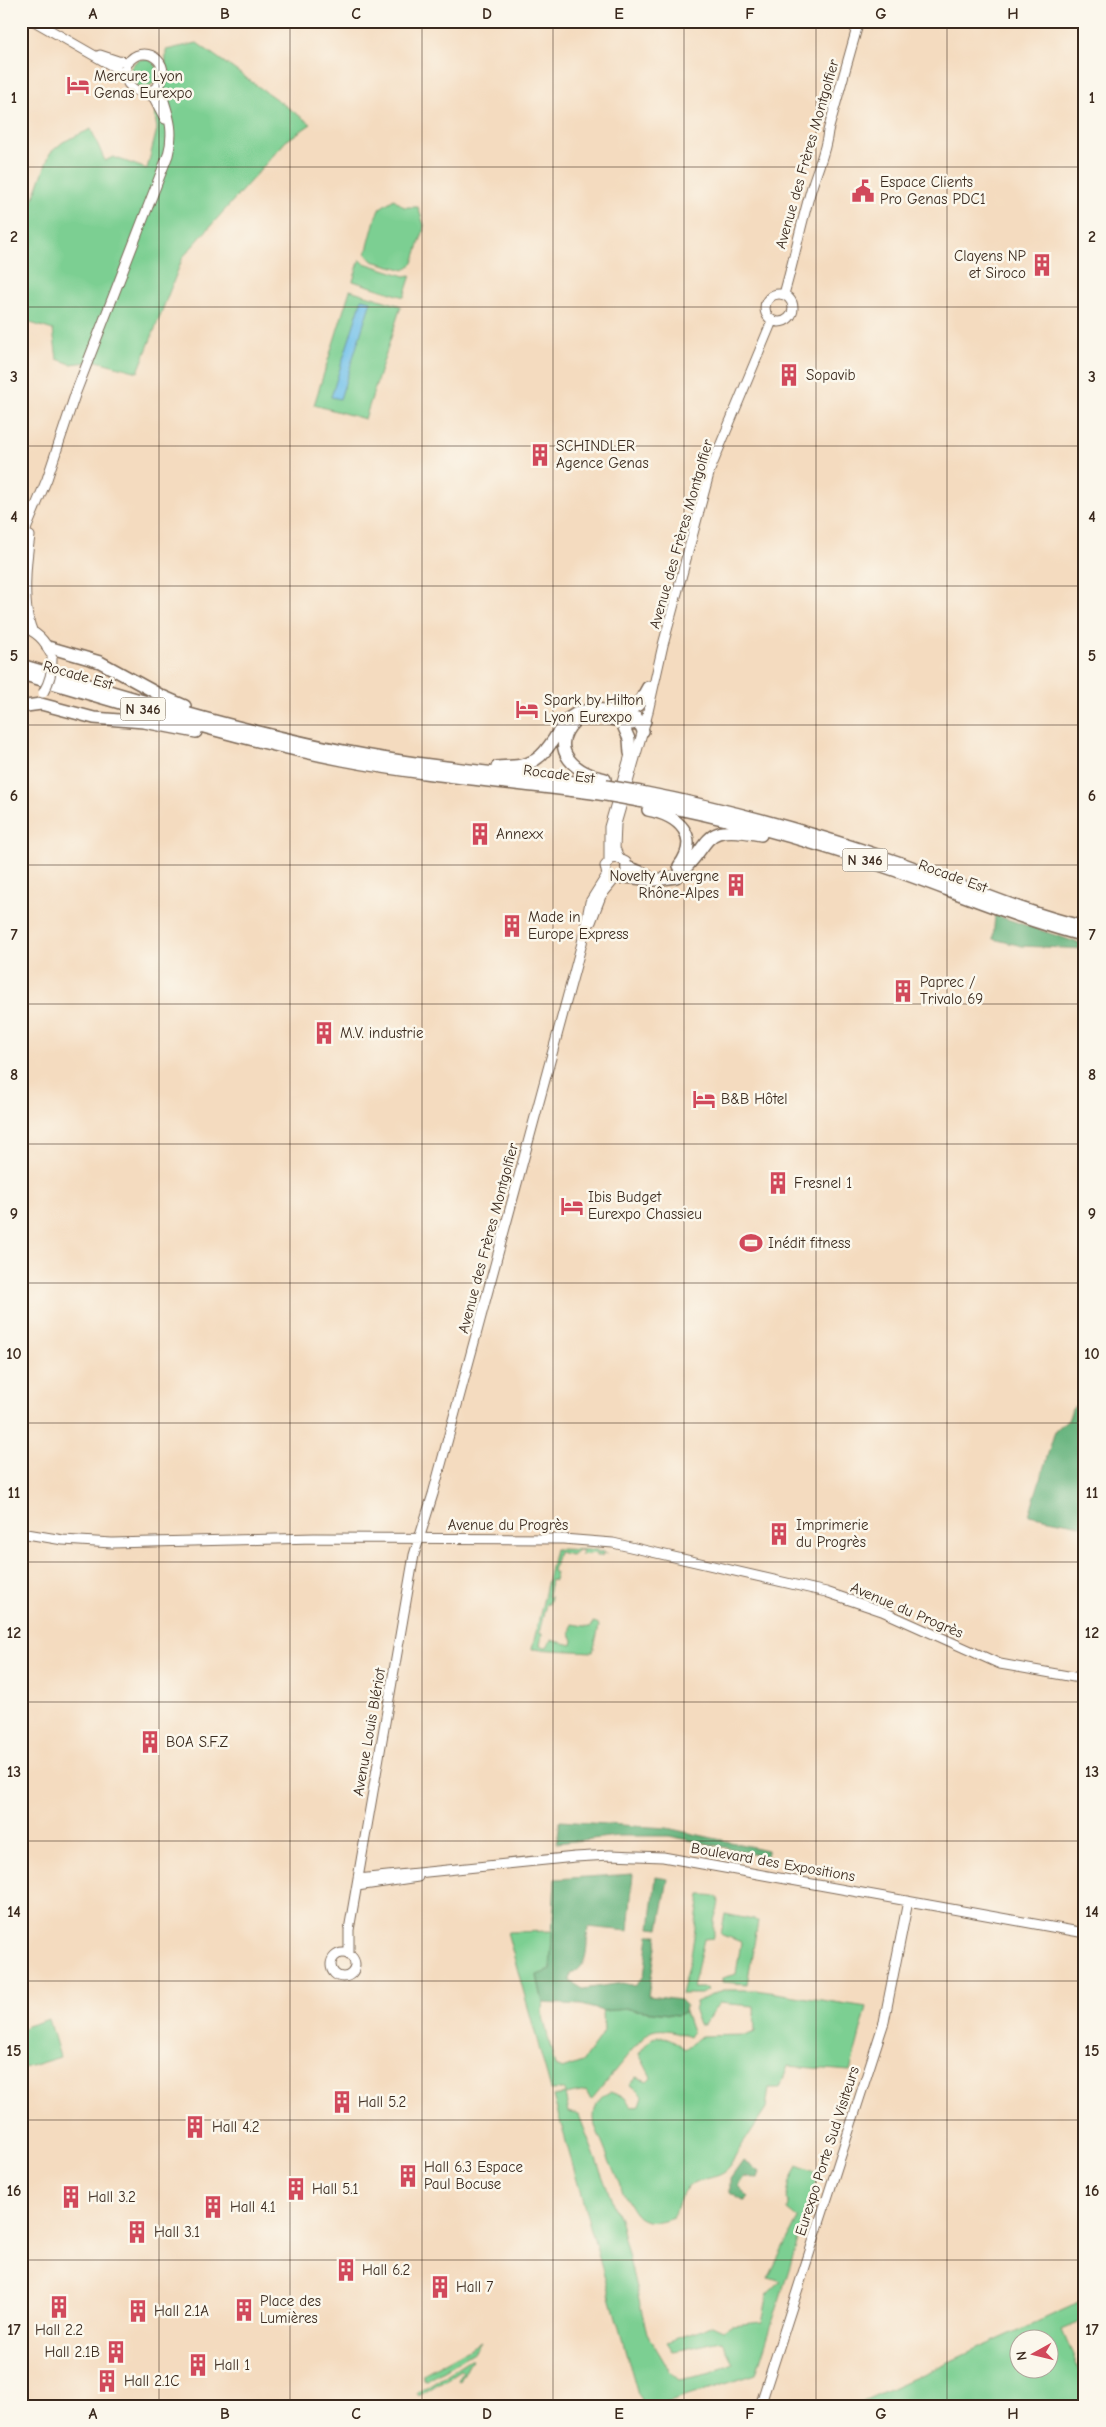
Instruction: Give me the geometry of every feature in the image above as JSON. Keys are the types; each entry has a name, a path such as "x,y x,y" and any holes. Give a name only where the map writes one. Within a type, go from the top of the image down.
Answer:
{"highway":[{"path":"48,647 100,662 162,696 238,723 244,729"},
{"name":"Rocade Est","path":"21,665 244,729 369,756 723,809 812,834 899,862 1036,914 1085,928"},
{"name":"Rocade Est","path":"21,674 265,743 386,768 484,780 492,786 606,790"},
{"path":"606,790 590,776 576,768 567,758 564,744 568,729 577,719 592,715 623,718 638,705 648,687"},
{"path":"24,706 41,704 94,718 144,722 254,745 265,743"},
{"path":"470,770 482,766 517,766 532,761 545,751 569,718 580,712 591,710 642,725"},
{"path":"623,718 630,739 630,753"},
{"path":"618,875 666,875 678,867 688,847 685,832 676,820 658,812 640,796"},
{"name":"Rocade Est","path":"640,796 844,853 1025,919 1085,936"},
{"path":"618,875 656,880 676,877 707,840 724,831 750,833 778,839 835,855 844,853"}],"street":[{"path":"34,21 116,68 126,78 132,88 145,92 158,104 166,120 168,142 163,164"},
{"name":"Avenue des Frères Montgolfier","path":"784,294 818,166 826,149 828,131 859,21"},
{"path":"69,42 118,61 129,62"},
{"path":"21,552 27,527 36,508 76,392 171,142 172,126 159,84 163,73 162,66 154,57 138,55 129,62 125,72 126,78"},
{"path":"145,92 159,84"},
{"path":"776,293 784,294 792,303 791,315 781,322 772,321 765,313 766,301 776,293"},
{"name":"Avenue des Frères Montgolfier","path":"619,858 615,848 616,824 710,470 772,321"},
{"path":"24,706 43,693 49,682 52,670 52,658 48,647 32,630 28,620 27,566 36,508"},
{"path":"21,626 32,630"},
{"name":"Avenue des Frères Montgolfier","path":"419,1538 443,1457 582,943 601,896 618,875 605,866 609,860 609,827 630,753 642,725 648,687 663,644"},
{"path":"609,860 619,858 626,862 618,875"},
{"name":"Avenue du Progrès","path":"21,1533 103,1543 419,1538 580,1540 632,1547 845,1598 882,1611 1000,1664 1085,1678"},
{"name":"Avenue Louis Blériot","path":"350,1955 349,1930 414,1555 419,1538"},
{"name":"Boulevard des Expositions","path":"357,1882 453,1869 587,1856 663,1857 1085,1933"},
{"name":"Eurexpo Porte Sud Visiteurs","path":"760,2406 884,2022 908,1901"},
{"name":"Avenue Louis Blériot","path":"338,1954 349,1930"},
{"path":"338,1954 350,1955 354,1967 351,1973 343,1976 335,1973 331,1967 332,1960 338,1954"}],"green space":[{"path":"197,43 311,124 286,141 183,257 138,372 97,361 71,364 57,359 53,330 21,320 21,239 28,232 27,216 50,153 63,142 91,129 105,161 113,157 147,169 157,129 155,116 165,88 166,50"},
{"path":"144,59 154,63 158,73 154,83 144,87 134,83 130,73 134,63"},
{"path":"394,199 404,207 418,207 424,225 413,263 405,270 372,261 366,254 380,208"},
{"path":"360,259 364,263 405,276 411,275 404,297 353,281"},
{"path":"350,290 401,306 365,419 314,405"},
{"path":"995,915 1085,945 1085,949 1022,946 993,939"},
{"path":"1083,1401 1085,1526 1029,1515 1055,1431 1069,1418 1072,1408"},
{"path":"555,1549 597,1550 599,1553 600,1551 608,1554 603,1553 602,1556 597,1556 596,1553 580,1555 583,1551 578,1550 572,1555 558,1552 553,1571 556,1573 554,1581 551,1580 548,1596 551,1597 549,1604 546,1604 539,1633 542,1634 540,1646 547,1647 551,1640 572,1645 573,1640 570,1634 572,1624 591,1627 593,1622 597,1623 599,1626 593,1652 532,1649"},
{"path":"560,1821 667,1828 767,1850 767,1856 669,1836 618,1836 557,1843"},
{"path":"633,1874 628,1931 588,1927 584,1961 577,1971 571,1974 570,1981 583,1989 622,1983 635,1986 644,1976 649,1935 658,1935 648,1996 680,2000 686,2006 685,2012 678,2015 628,2009 603,2011 581,2005 543,2003 537,1975 550,1970 555,1879"},
{"path":"656,1877 668,1879 659,1929 650,1928"},
{"path":"700,1895 715,1896 719,1900 714,1923 714,1938 704,1939 693,1988 706,1988 707,1990 701,1994 681,1994 692,1950"},
{"path":"725,1914 758,1921 747,1984 722,1982 722,1978 736,1974 741,1942 721,1934"},
{"path":"553,1931 550,1970 537,1976 543,2003 542,2012 555,2066 562,2069 582,2062 604,2032 603,2011 628,2009 677,2015 685,2012 692,2032 689,2037 666,2030 652,2031 631,2051 591,2100 586,2091 565,2095 569,2112 579,2115 620,2222 647,2333 671,2373 679,2380 712,2373 733,2363 722,2341 672,2351 666,2342 712,2325 723,2330 731,2325 762,2322 768,2293 780,2282 768,2278 798,2218 788,2210 789,2203 786,2199 790,2181 797,2165 819,2174 756,2374 657,2406 646,2406 638,2395 553,2096 565,2094 564,2089 551,2090 507,1932"},
{"path":"723,1990 756,1990 867,2007 850,2071 788,2066 780,2088 769,2088 766,2109 725,2171 719,2175 699,2181 686,2189 673,2217 660,2221 647,2221 639,2217 634,2211 615,2174 595,2126 596,2106 601,2098 610,2092 624,2097 632,2107 640,2105 643,2096 630,2085 637,2077 647,2081 651,2077 639,2054 649,2041 655,2038 666,2037 685,2049 701,2036 747,2035 755,2032 754,2006 719,2003 704,2025 699,2025 694,2011 696,2002"},
{"path":"49,2019 60,2057 21,2069 21,2031 27,2026"},
{"path":"743,2161 760,2172 758,2178 744,2177 738,2186 749,2197 745,2201 730,2192 730,2179"},
{"path":"1085,2300 1085,2320 1062,2330 1085,2384 1085,2406 852,2406 1008,2335 1008,2380 1058,2380 1058,2330 1019,2330"},
{"path":"481,2342 475,2351 427,2380 423,2379 423,2374"},
{"path":"472,2359 460,2382 458,2381 463,2372 460,2370 419,2396 417,2393"}],"water":[{"path":"362,299 371,301 340,399 331,397"}],"place":[{"name":"Mercure Lyon Genas Eurexpo","path":"78,85"},
{"name":"Espace Clients Pro Genas PDC1","path":"863,191"},
{"name":"Clayens NP et Siroco","path":"1042,265"},
{"name":"Sopavib","path":"789,375"},
{"name":"SCHINDLER Agence Genas","path":"540,455"},
{"name":"Spark by Hilton Lyon Eurexpo","path":"527,709"},
{"name":"Annexx","path":"480,834"},
{"name":"Novelty Auvergne Rhône-Alpes","path":"736,885"},
{"name":"Made in Europe Express","path":"512,926"},
{"name":"Paprec / Trivalo 69","path":"903,991"},
{"name":"M.V. industrie","path":"324,1033"},
{"name":"B&B Hôtel","path":"704,1099"},
{"name":"Fresnel 1","path":"778,1183"},
{"name":"Ibis Budget Eurexpo Chassieu","path":"572,1206"},
{"name":"Inédit fitness","path":"751,1243"},
{"name":"Imprimerie du Progrès","path":"779,1534"},
{"name":"BOA S.F.Z","path":"150,1742"},
{"name":"Hall 5.2","path":"342,2102"},
{"name":"Hall 4.2","path":"195,2127"},
{"name":"Hall 6.3 Espace Paul Bocuse","path":"408,2176"},
{"name":"Hall 5.1","path":"296,2189"},
{"name":"Hall 3.2","path":"71,2197"},
{"name":"Hall 4.1","path":"213,2207"},
{"name":"Hall 3.1","path":"137,2232"},
{"name":"Hall 6.2","path":"346,2270"},
{"name":"Hall 7","path":"440,2287"},
{"name":"Hall 2.2","path":"59,2307"},
{"name":"Place des Lumières","path":"244,2310"},
{"name":"Hall 2.1A","path":"138,2311"},
{"name":"Hall 2.1B","path":"116,2352"},
{"name":"Hall 1","path":"198,2365"},
{"name":"Hall 2.1C","path":"107,2381"}]}
